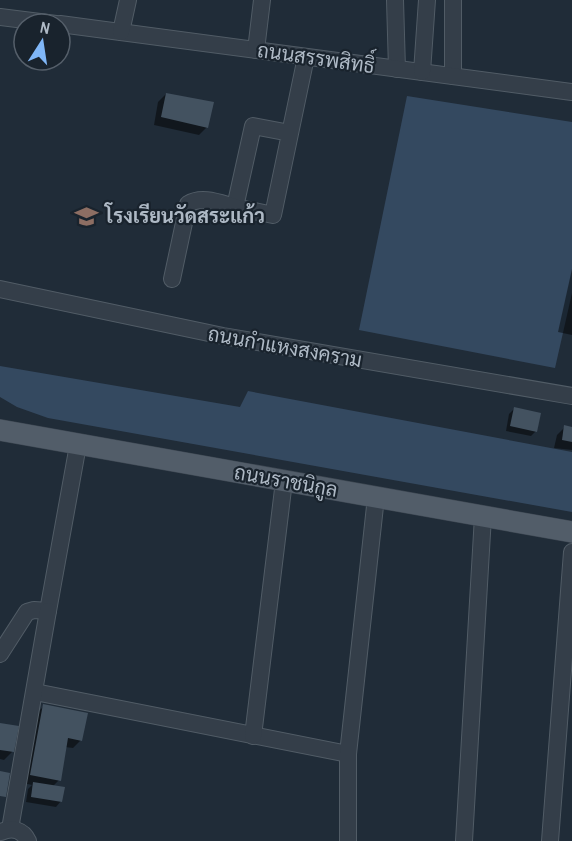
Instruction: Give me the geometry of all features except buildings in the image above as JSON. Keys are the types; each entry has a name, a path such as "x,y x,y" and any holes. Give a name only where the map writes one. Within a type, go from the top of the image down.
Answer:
{"main road":[{"name":"ถนนราชนิกูล","path":"0,430 572,532"}],"street":[{"path":"122,32 128,0"},
{"path":"256,50 262,0"},
{"path":"395,0 397,69"},
{"path":"422,72 427,0"},
{"path":"453,0 453,76"},
{"name":"ถนนสรรพสิทธิ์","path":"72,26 572,92"},
{"path":"172,279 188,204 195,200 206,200 273,215 306,57"},
{"path":"235,207 253,126 290,133"},
{"name":"ถนนกำแหงสงคราม","path":"0,289 223,336 572,396"},
{"path":"28,841 23,833 5,830 35,692 78,445"},
{"path":"253,736 284,481"},
{"path":"348,841 348,754 376,497"},
{"path":"464,841 483,516"},
{"path":"550,841 572,552"},
{"path":"0,654 27,612 48,611"},
{"path":"35,692 348,754"}],"water":[{"path":"407,96 572,122 572,293 555,368 359,330"},
{"path":"0,366 240,407 248,391 572,452 572,512 48,418 17,407 0,397"}],"place":[{"name":"โรงเรียนวัดสระแก้ว","path":"87,216"}]}
